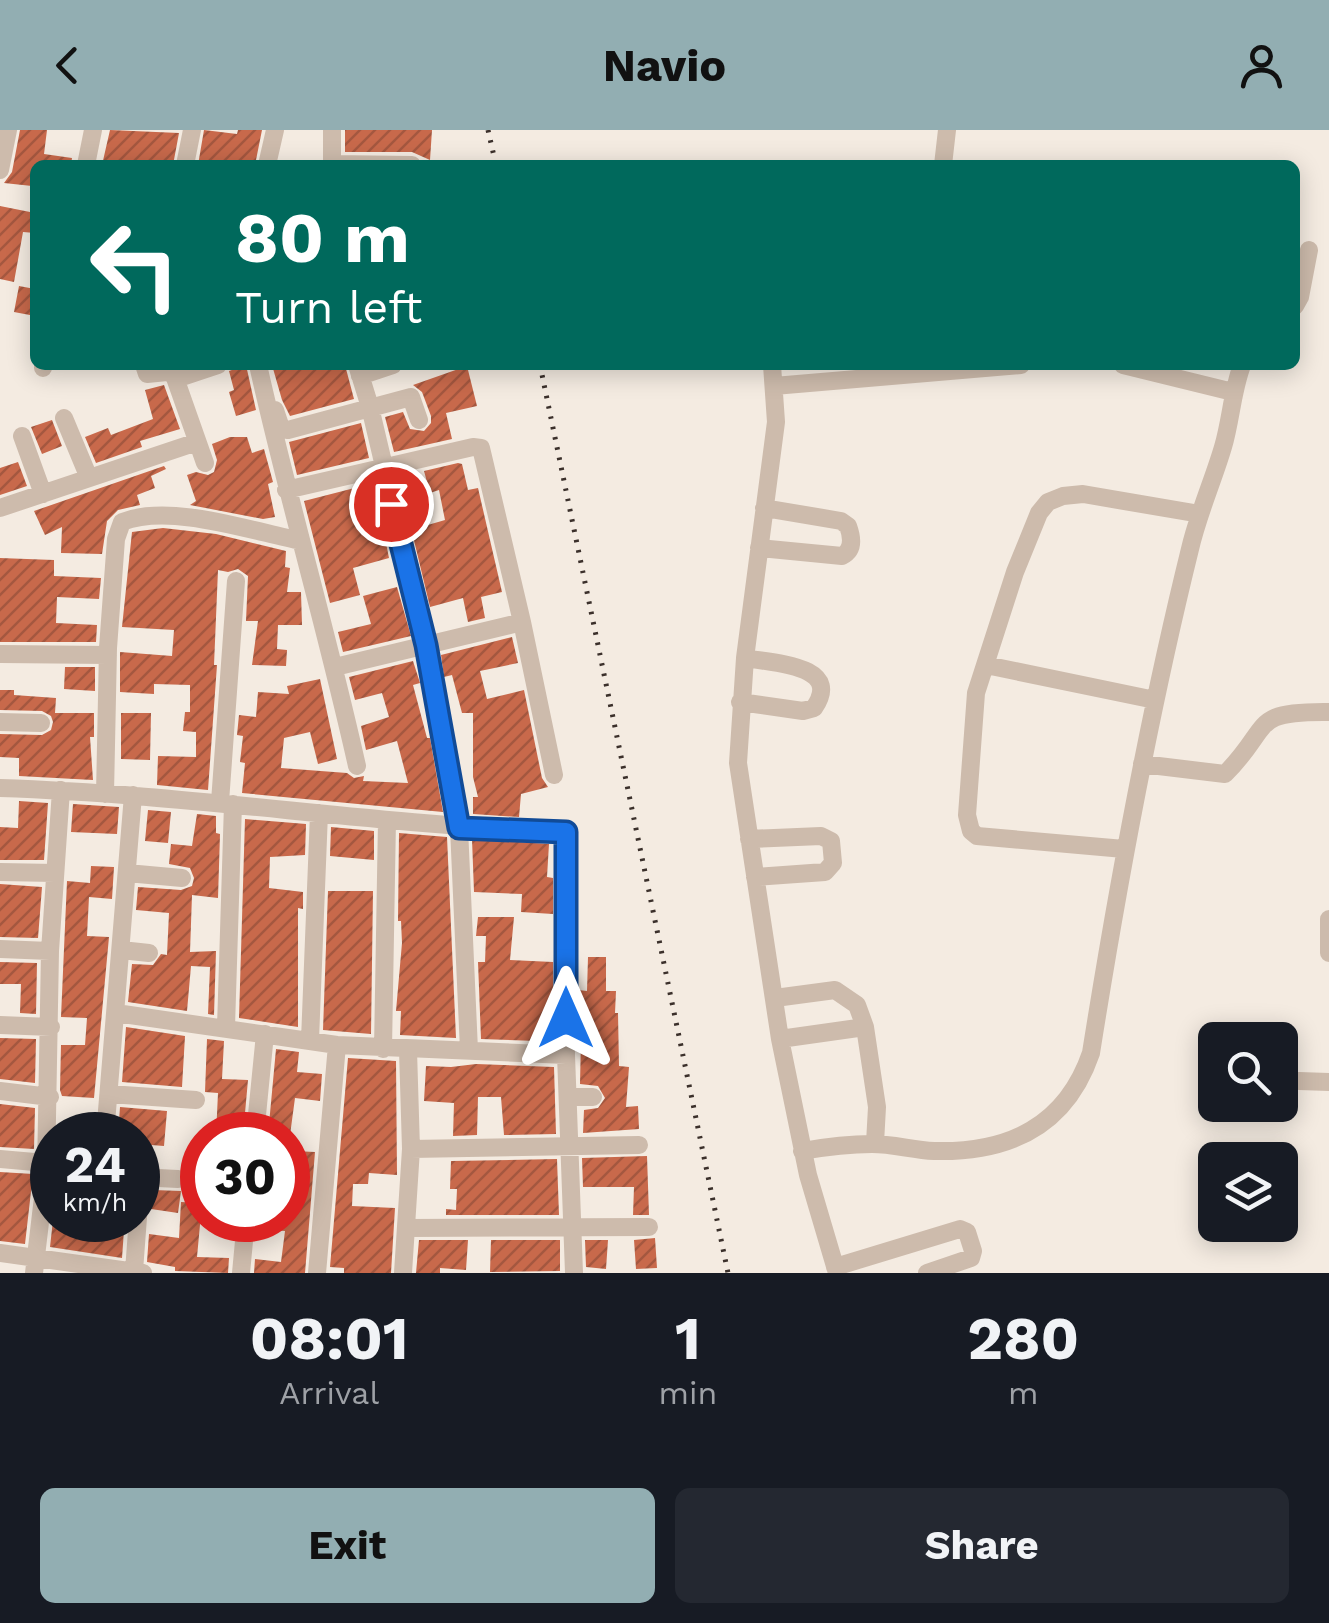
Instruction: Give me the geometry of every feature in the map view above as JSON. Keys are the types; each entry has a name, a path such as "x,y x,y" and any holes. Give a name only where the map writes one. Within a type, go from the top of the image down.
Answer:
{"street":[{"path":"0,170 8,130"},
{"path":"87,160 93,130"},
{"path":"186,160 192,130"},
{"path":"268,160 276,130"},
{"path":"332,130 332,160"},
{"path":"944,160 947,130"},
{"path":"1300,297 1309,250"},
{"path":"146,370 147,374 171,372 176,379 204,463"},
{"path":"176,379 203,370"},
{"path":"262,370 286,490 358,766"},
{"path":"263,370 284,430 412,397 419,420"},
{"path":"358,370 426,645 459,828 469,1050"},
{"path":"772,370 776,422 740,702 738,763 780,1039 802,1151 836,1270 964,1230 973,1251 971,1258 927,1273"},
{"path":"774,386 844,372 914,370"},
{"path":"802,1151 875,1144 929,1151 978,1149 1015,1138 1050,1119 1079,1082 1092,1052 1124,849 1155,700 1240,370"},
{"path":"1181,371 1232,392"},
{"path":"64,418 88,478"},
{"path":"22,436 43,494"},
{"path":"0,508 197,442"},
{"path":"286,490 481,448 554,775"},
{"path":"1124,849 977,836 971,831 968,815 976,692 1015,572 1038,513 1048,502 1083,494 1200,514"},
{"path":"760,548 842,556 850,550 851,542 848,526 842,522 764,508"},
{"path":"104,794 108,655 116,539 122,522 176,516 301,542"},
{"path":"226,1027 227,803 236,581"},
{"path":"335,667 522,622"},
{"path":"0,654 108,655"},
{"path":"740,702 804,710 814,708 822,690 816,674 745,658"},
{"path":"986,665 1155,700"},
{"path":"1142,764 1225,774 1261,725 1276,714 1329,712"},
{"path":"0,722 41,723"},
{"path":"0,788 227,803 459,828 566,832 566,1055 574,1273"},
{"path":"50,1112 50,951 61,790"},
{"path":"107,1112 133,795"},
{"path":"310,1040 319,813"},
{"path":"383,1049 387,820"},
{"path":"748,839 821,836 833,846 834,862 824,872 755,877"},
{"path":"0,872 56,874"},
{"path":"127,874 182,878"},
{"path":"1329,919 1329,953"},
{"path":"0,949 50,951"},
{"path":"121,950 149,953"},
{"path":"774,998 835,990 857,1005 865,1028 877,1107 875,1144"},
{"path":"116,1013 337,1045 566,1055"},
{"path":"0,1025 51,1027"},
{"path":"780,1039 865,1028"},
{"path":"258,1112 266,1034"},
{"path":"317,1273 337,1045"},
{"path":"404,1273 411,1149 408,1050"},
{"path":"1299,1081 1329,1082"},
{"path":"0,1091 50,1097"},
{"path":"109,1094 196,1100"},
{"path":"568,1096 593,1097"},
{"path":"411,1149 639,1145"},
{"path":"0,1159 30,1165"},
{"path":"160,1178 178,1179"},
{"path":"407,1228 649,1227"},
{"path":"0,1253 34,1265 129,1271 132,1242"},
{"path":"241,1273 244,1242"}],"building":[{"path":"20,130 47,130 44,154 72,158 30,160 30,186 4,183 12,172"},
{"path":"110,130 179,133 174,160 103,160"},
{"path":"204,130 237,134 238,130 262,130 256,160 199,160"},
{"path":"345,130 432,130 430,160 412,152 345,152"},
{"path":"0,206 30,212 30,233 23,232 14,282 0,279"},
{"path":"19,286 30,288 30,315 14,312"},
{"path":"247,370 256,410 236,416 229,392 234,390 229,371"},
{"path":"273,370 346,370 354,399 290,416"},
{"path":"456,370 468,370 477,406 446,413 452,439 394,452 385,417 403,412 410,429 424,431 431,423 422,392 413,385"},
{"path":"164,385 180,429 140,441 142,447 96,463 85,437 108,428 111,435 153,419 145,390"},
{"path":"52,420 62,446 42,454 31,427"},
{"path":"361,423 369,458 297,475 289,442"},
{"path":"230,437 247,437 252,453 264,449 273,482 268,484 275,517 263,519 190,505 196,501 187,475 214,472 217,460 212,444"},
{"path":"18,462 27,486 0,495 0,468"},
{"path":"462,464 468,490 478,488 502,592 481,597 485,618 468,622 463,598 430,607 406,507 416,505 421,527 445,520 439,490 430,493 424,471"},
{"path":"164,466 166,469 151,476 155,488 137,495 140,505 118,510 107,521 102,554 61,553 62,527 45,535 34,511"},
{"path":"374,483 389,558 353,568 360,595 330,603 304,501"},
{"path":"163,528 216,534 286,551 285,567 290,568 287,592 301,592 302,625 278,625 277,649 287,650 286,666 252,665 258,621 246,621 248,576 238,569 218,570 217,665 208,790 157,785 158,756 196,757 196,732 183,731 185,712 190,712 190,685 154,684 154,694 120,692 120,652 172,656 174,630 122,627 132,532"},
{"path":"0,558 54,560 54,576 101,578 99,599 57,597 56,623 97,625 96,642 0,642"},
{"path":"397,587 411,636 343,652 338,632 371,624 363,596"},
{"path":"512,637 518,663 480,671 487,699 524,690 542,778 548,787 521,794 519,817 473,814 473,797 478,797 473,777 473,713 462,713 452,675 444,677 441,655"},
{"path":"413,661 420,683 413,685 430,738 443,812 242,793 245,763 240,762 243,736 237,735 239,715 256,717 258,692 289,694 287,686 320,679 337,759 318,764 310,732 284,738 281,768 347,773 354,778 364,776 363,781 408,783 397,741 366,750 361,726 389,717 382,693 355,700 349,677"},
{"path":"65,667 95,667 95,691 64,689"},
{"path":"0,690 56,698 55,713 94,713 94,737 90,737 93,780 19,776 19,758 0,757 0,734 42,735 51,730 53,722 42,711 0,710"},
{"path":"121,713 151,713 150,760 121,759"},
{"path":"19,801 48,803 44,860 0,860 0,827 18,828"},
{"path":"73,804 119,807 117,834 71,832"},
{"path":"148,810 171,812 168,843 145,841"},
{"path":"197,814 216,816 216,833 220,834 218,898 192,895 190,952 216,951 214,1015 208,1014 210,967 191,966 187,1011 128,1002 132,964 153,965 161,954 167,955 169,913 136,910 138,887 181,890 192,886 190,868 169,864 171,844 192,846"},
{"path":"245,819 306,824 305,855 270,857 269,888 303,892 303,909 298,908 298,1027 239,1018"},
{"path":"331,827 374,831 374,860 330,856"},
{"path":"399,833 447,837 456,1038 400,1035 401,1011 396,1011 402,943 398,921"},
{"path":"472,839 549,844 547,877 553,878 553,914 521,912 522,894 474,892"},
{"path":"91,866 114,867 112,899 89,897 87,936 109,937 94,1098 62,1096 60,1090 61,1045 85,1045 87,1018 61,1017 67,881 90,883"},
{"path":"0,884 42,887 38,938 0,937"},
{"path":"328,891 373,891 371,1034 323,1030"},
{"path":"478,917 514,917 510,960 553,962 553,1025 537,1024 537,1041 481,1039 478,962 485,962 486,936 476,936"},
{"path":"588,957 606,957 606,991 616,991 619,1066 629,1067 626,1107 638,1106 639,1129 583,1133 584,1110 598,1108 605,1098 598,1086 580,1084 581,1038 587,1038 586,1003 578,1003 578,990 587,991"},
{"path":"0,962 37,963 36,1014 20,1013 21,984 0,984"},
{"path":"126,1027 185,1036 182,1087 122,1082"},
{"path":"0,1038 36,1039 35,1083 0,1079"},
{"path":"207,1039 224,1041 222,1079 248,1080 245,1112 217,1112 218,1093 205,1092"},
{"path":"276,1049 299,1052 297,1072 322,1074 320,1101 295,1098 293,1112 270,1112"},
{"path":"348,1058 396,1061 397,1175 369,1173 368,1184 353,1184 352,1206 395,1208 391,1273 344,1273 344,1268 330,1267"},
{"path":"426,1066 554,1067 556,1134 504,1135 501,1097 478,1097 477,1135 453,1136 454,1103 424,1101"},
{"path":"0,1104 35,1108 35,1112 30,1112 30,1149 0,1147"},
{"path":"120,1107 167,1111 164,1146 160,1146 160,1112 120,1112"},
{"path":"310,1152 315,1152 310,1212"},
{"path":"647,1156 649,1215 633,1215 634,1187 583,1187 582,1158"},
{"path":"557,1159 559,1215 446,1215 446,1209 456,1210 457,1189 450,1189 451,1161"},
{"path":"0,1172 30,1174 25,1244 0,1241"},
{"path":"160,1190 180,1191 178,1213 160,1210"},
{"path":"180,1220 180,1242 198,1242 197,1257 229,1258 228,1273 175,1271 175,1267 147,1262 148,1242 160,1242 160,1235 179,1238"},
{"path":"655,1238 657,1268 636,1269 634,1240"},
{"path":"419,1240 468,1240 466,1270 440,1268 440,1273 416,1273"},
{"path":"491,1240 560,1240 560,1271 490,1272"},
{"path":"585,1240 608,1240 606,1269 586,1267"},
{"path":"51,1242 123,1242 122,1258 50,1247"},
{"path":"284,1242 308,1242 305,1273 254,1273 255,1259 281,1262"}],"railway":[{"path":"488,130 495,160"},
{"path":"541,370 728,1273"}],"route":[{"path":"391,504 426,645 459,828 566,832 566,1018"}]}
